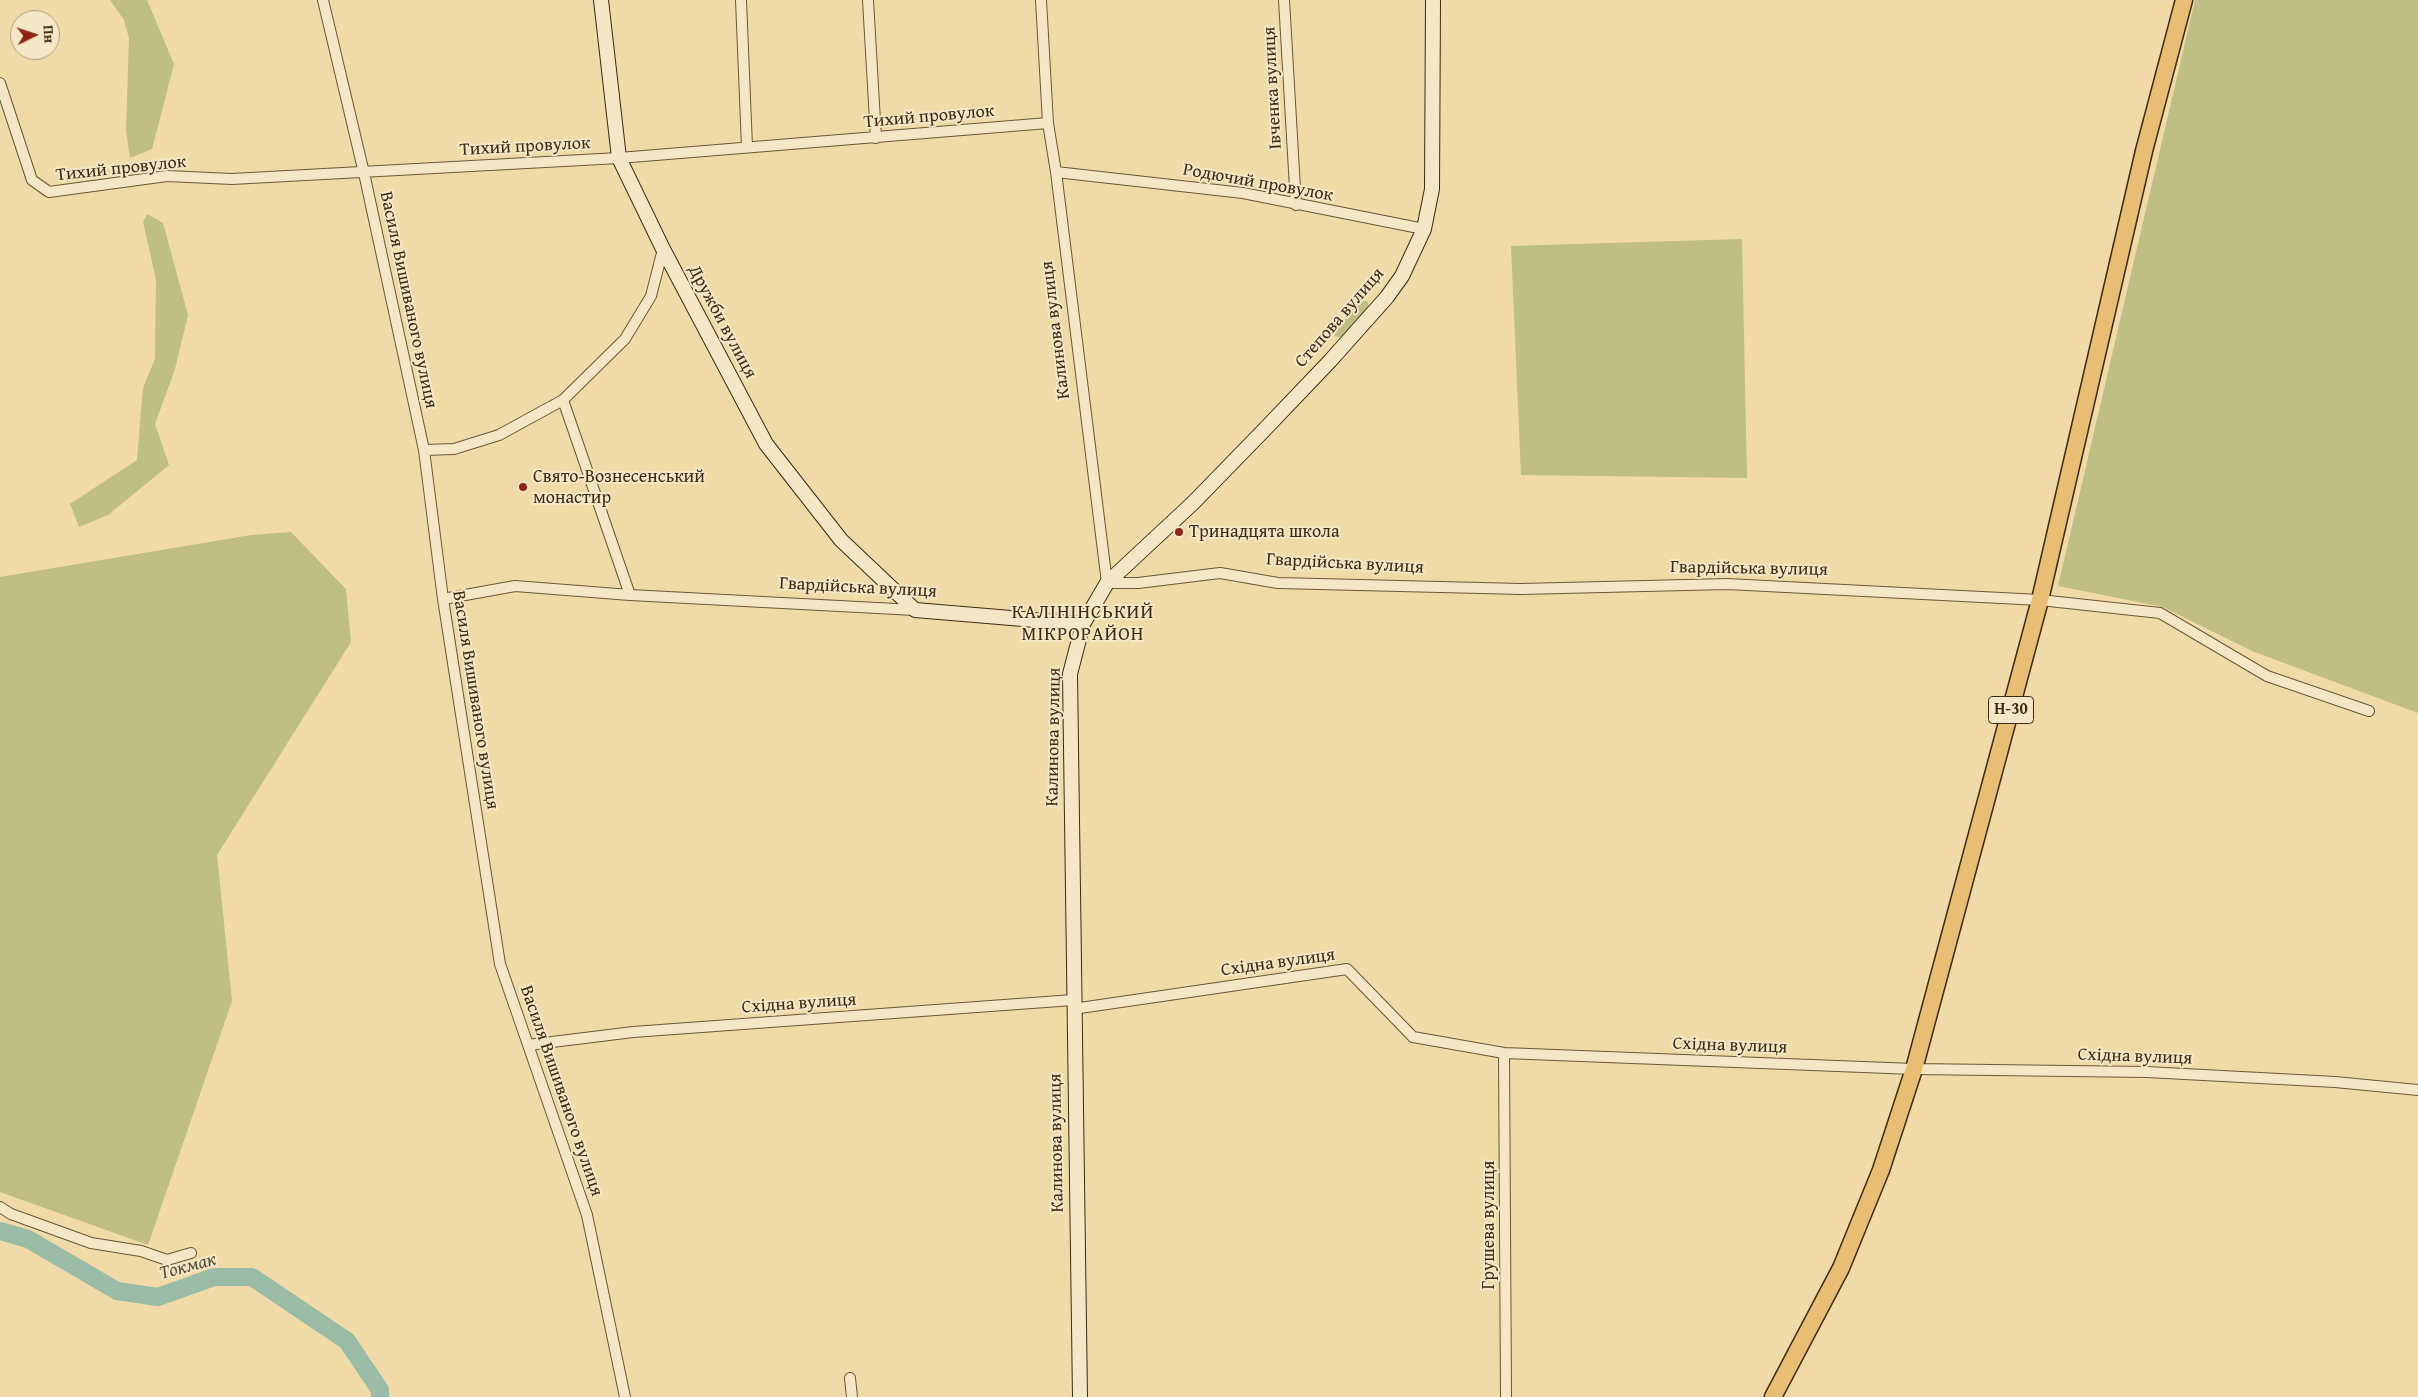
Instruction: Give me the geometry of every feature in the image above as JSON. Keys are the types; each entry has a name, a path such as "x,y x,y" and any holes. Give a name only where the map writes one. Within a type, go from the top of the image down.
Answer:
{"main road":[{"name":"Н-30","path":"1773,1397 1841,1268 1881,1170 1914,1069 2040,600 2144,151 2184,0"}],"street":[{"name":"Василя Вишиваного вулиця","path":"323,0 364,173 424,450 443,600 500,964 586,1215 625,1397"},
{"name":"Дружби вулиця","path":"602,0 619,158 663,249 766,444 841,540 915,610"},
{"path":"740,0 747,147"},
{"path":"868,0 876,138"},
{"name":"Калинова вулиця","path":"1041,0 1048,123 1056,172 1107,583 1083,624 1070,674 1073,1005 1080,1397"},
{"name":"Івченка вулиця","path":"1284,0 1296,205"},
{"name":"Степова вулиця","path":"1107,583 1193,503 1330,361 1387,297 1402,276 1424,229 1432,189 1433,0"},
{"name":"Тихий провулок","path":"0,83 3,105 26,157 32,180 49,192 167,176 232,179 619,158 1048,123"},
{"name":"Родючий провулок","path":"1056,172 1242,193 1424,229"},
{"path":"424,450 454,449 499,435 562,400 625,339 651,296 663,249"},
{"path":"562,400 630,595"},
{"name":"Гвардійська вулиця","path":"1107,583 1138,583 1220,573 1288,583 1520,589 1727,584 2040,600 2160,613 2266,676 2369,711"},
{"name":"Гвардійська вулиця","path":"443,600 514,586 630,595 915,610 1083,624"},
{"name":"Східна вулиця","path":"528,1045 633,1032 1073,1005 1347,969 1413,1036 1504,1053 1914,1069 2147,1072 2335,1082 2418,1090"},
{"name":"Грушева вулиця","path":"1504,1053 1506,1397"},
{"path":"0,1207 12,1214 91,1243 141,1251 167,1260 191,1253"},
{"path":"850,1378 852,1397"}],"shaded area":[{"path":"110,0 147,0 174,64 152,149 130,158 126,130 129,38 124,20"},
{"path":"2195,0 2418,0 2418,713 2252,651 2163,607 2058,586"},
{"path":"147,214 163,223 188,315 175,369 155,424 169,465 108,515 79,527 70,504 137,460 143,388 155,359 156,279 143,222"},
{"path":"1742,239 1747,478 1521,475 1511,246"},
{"path":"1363,300 1368,302 1369,308 1342,338 1335,336 1334,329"},
{"path":"291,532 346,589 351,642 217,855 232,1001 148,1245 0,1192 0,577 251,535"}],"waterway":[{"name":"Токмак","path":"0,1231 28,1239 117,1291 158,1297 214,1277 252,1277 347,1341 380,1390 380,1397"}],"place":[{"name":"Cвято-Вознесенський монастир","path":"523,487"},
{"name":"Тринадцята школа","path":"1179,532"}],"district":[{"name":"КАЛІНІНСЬКИЙ МІКРОРАЙОН","path":"1083,624"}]}
